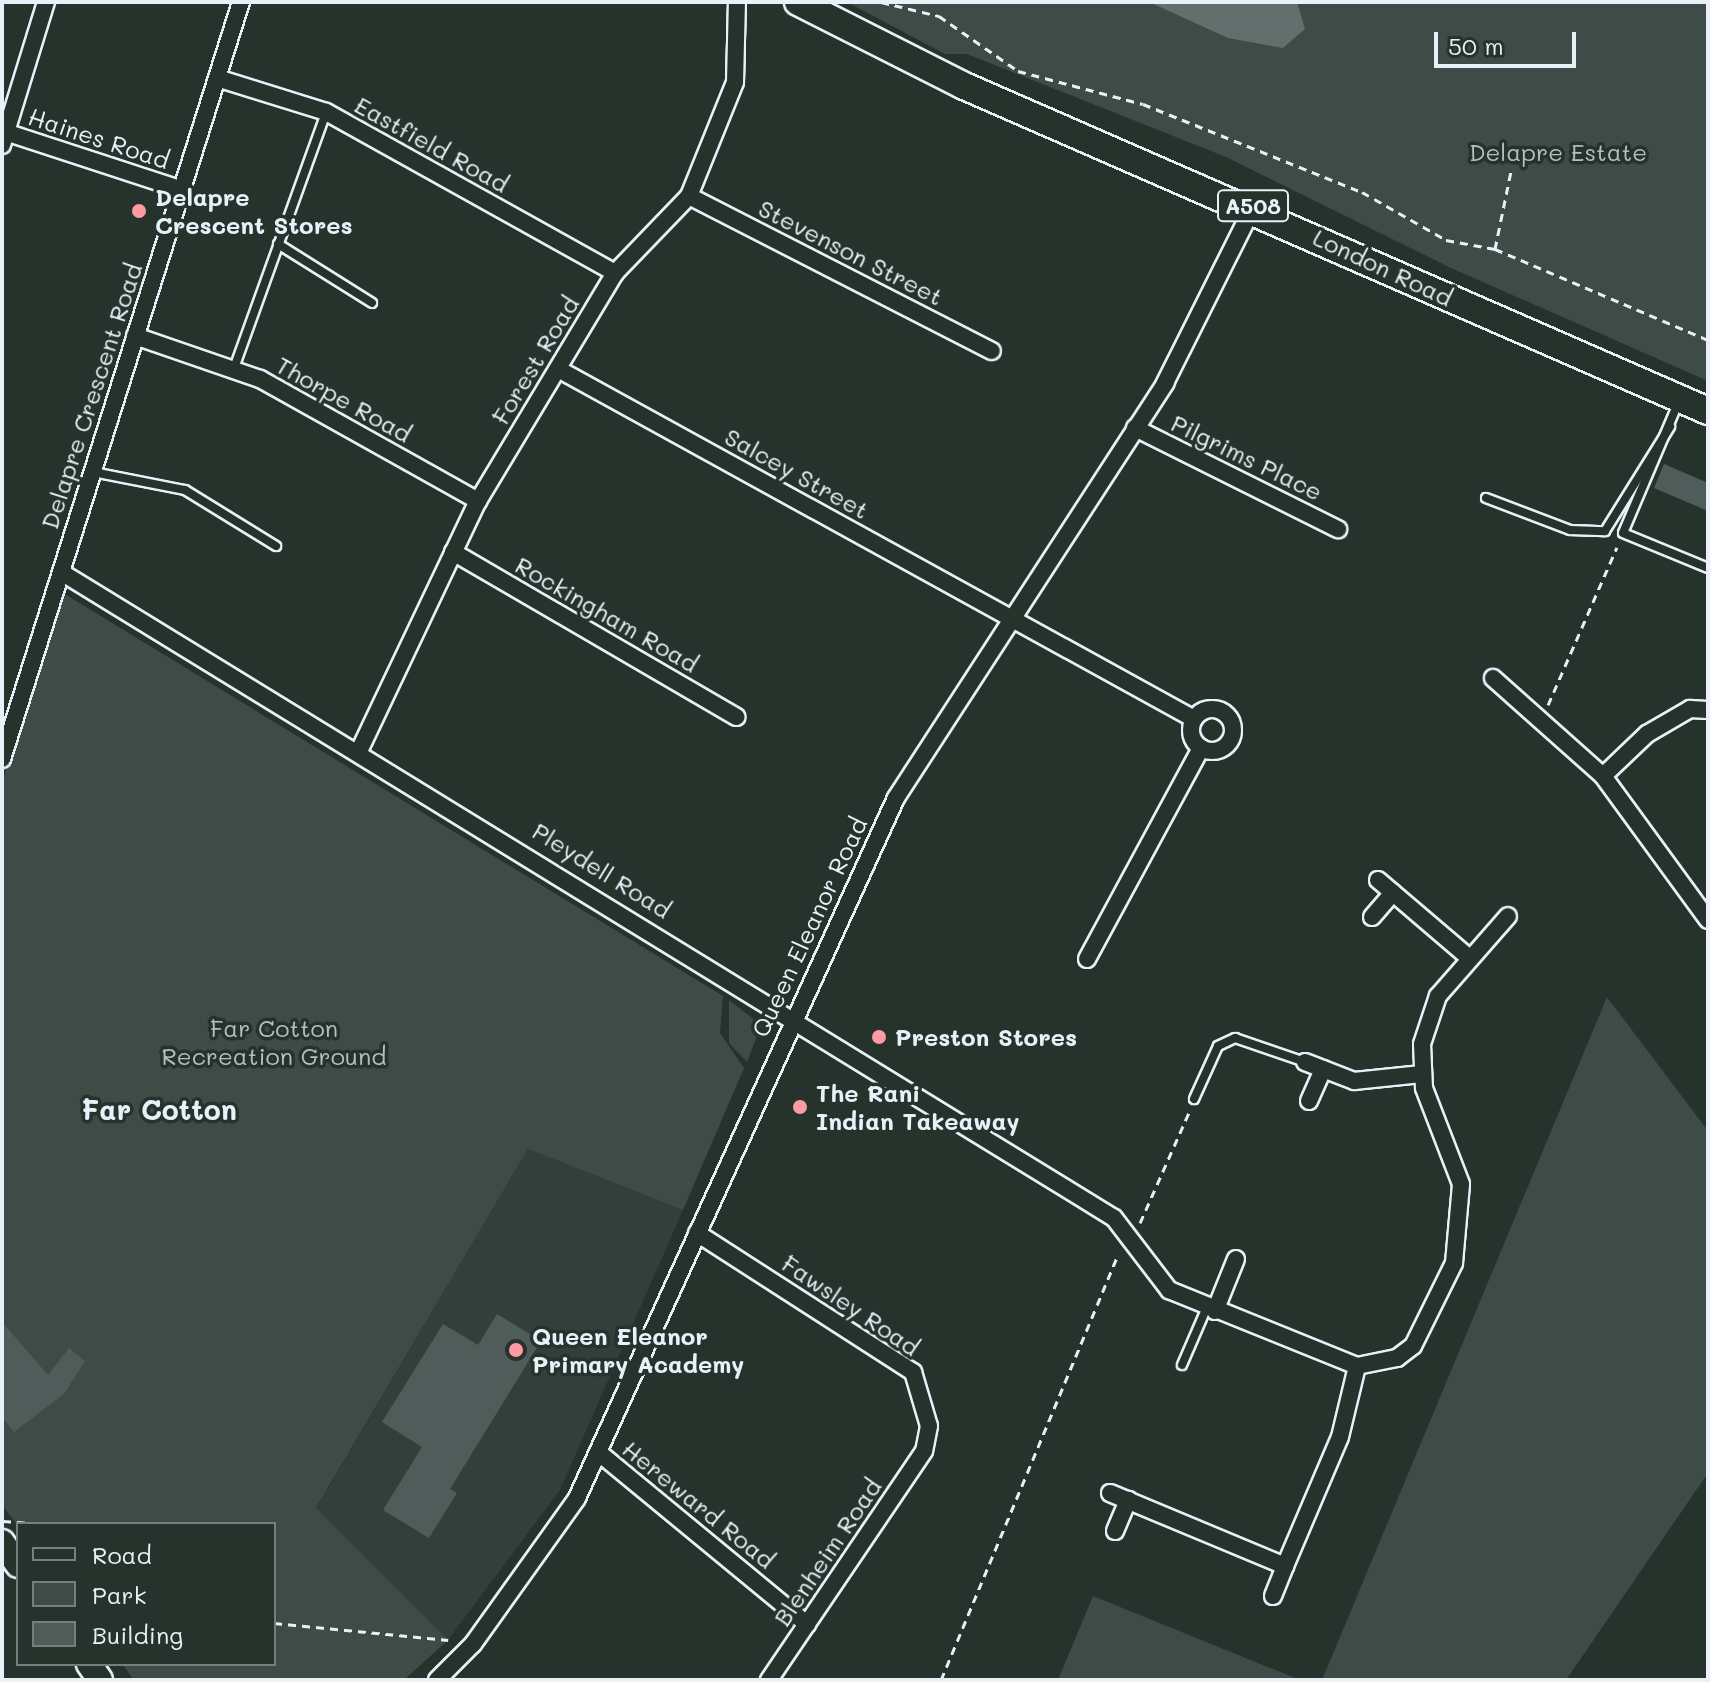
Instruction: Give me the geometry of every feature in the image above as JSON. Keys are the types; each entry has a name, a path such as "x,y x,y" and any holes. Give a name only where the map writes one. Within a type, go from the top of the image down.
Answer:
{"highway":[{"name":"London Road","path":"798,2 962,85 1253,207 1708,411"}],"main road":[{"path":"2,1542 16,1562"}],"street":[{"path":"3,136 46,2"},
{"name":"Delapre Crescent Road","path":"2,759 241,2"},
{"name":"Forest Road","path":"360,749 478,501 615,273 689,196 735,82 737,2"},
{"name":"Eastfield Road","path":"217,78 326,112 615,273"},
{"name":"Haines Road","path":"3,136 182,190"},
{"name":"Stevenson Street","path":"689,196 992,351"},
{"name":"Queen Eleanor Road","path":"437,1680 473,1644 568,1511 598,1452 793,1016 896,798 1135,428 1253,207"},
{"name":"Thorpe Road","path":"135,336 260,379 478,501"},
{"name":"Salcey Street","path":"558,369 1194,719"},
{"name":"Pilgrims Place","path":"1135,428 1338,529"},
{"name":"Rockingham Road","path":"453,552 736,717"},
{"name":"Pleydell Road","path":"61,572 360,749 1114,1218 1127,1233 1156,1281 1211,1309 1357,1366"},
{"path":"1493,678 1603,776 1708,920"},
{"path":"1215,708 1232,721 1224,748 1201,748 1192,738 1194,719 1215,708"},
{"path":"1603,776 1647,734 1690,709 1708,710"},
{"path":"1087,959 1201,748"},
{"path":"1378,880 1468,957"},
{"path":"1372,917 1393,893"},
{"path":"1273,1596 1340,1437 1357,1366 1397,1358 1413,1346 1460,1239 1454,1152 1422,1074 1429,1017 1468,957 1508,916"},
{"path":"1305,1062 1354,1081 1422,1074"},
{"path":"1309,1101 1323,1069"},
{"name":"Fawsley Road","path":"697,1233 913,1372 929,1426 924,1451"},
{"path":"1211,1309 1236,1259"},
{"name":"Blenheim Road","path":"769,1680 924,1451"},
{"name":"Hereward Road","path":"598,1452 807,1624"},
{"path":"1110,1493 1285,1566"},
{"path":"1115,1531 1128,1500"}],"lane":[{"path":"233,372 326,112"},
{"path":"278,244 372,303"},
{"path":"1680,399 1623,533 1708,568"},
{"path":"1486,498 1570,530 1605,531 1670,427"},
{"path":"92,472 185,490 276,546"},
{"path":"1194,1099 1218,1046 1235,1038 1305,1062"},
{"path":"1182,1365 1211,1309"}],"path":[{"path":"881,2 939,16 1018,71 1143,104 1362,192 1446,240 1495,249 1708,340"},
{"path":"1495,249 1511,171"},
{"path":"1542,719 1623,533"},
{"path":"941,1680 1127,1233 1143,1221 1194,1099"},
{"path":"2,1522 11,1517 36,1522"},
{"path":"276,1623 448,1640"}],"shaded area":[{"path":"1149,2 1297,2 1305,29 1283,48 1228,38"},
{"name":"Queen Eleanor Primary Academy","path":"528,1149 683,1210 560,1490 448,1640 316,1509"}],"green space":[{"name":"Delapre Estate","path":"847,2 1708,2 1708,381 1451,268 1226,157 967,54 945,54"},
{"name":"Far Cotton Recreation Ground","path":"63,593 723,996 720,1033 744,1068 683,1210 528,1149 316,1508 448,1640 404,1680 134,1680 124,1666 276,1666 276,1522 16,1523 2,1505 2,782"},
{"path":"1607,997 1708,1131 1708,1473 1566,1680 1322,1680"},
{"path":"729,1000 761,1025 747,1062 729,1043"},
{"path":"1093,1596 1300,1680 1058,1680"}],"building":[{"path":"1664,464 1708,483 1708,511 1654,488"},
{"path":"497,1314 541,1341 450,1489 457,1493 429,1538 383,1510 422,1447 382,1422 443,1324 478,1345"},
{"path":"2,1322 48,1375 69,1348 85,1361 64,1394 14,1432 2,1417"}],"place":[{"name":"Delapre Crescent Stores","path":"139,211"},
{"name":"Preston Stores","path":"879,1037"},
{"name":"The Rani Indian Takeaway","path":"800,1107"},
{"name":"Queen Eleanor Primary Academy","path":"516,1350"}],"district":[{"name":"Far Cotton","path":"159,1109"}]}
